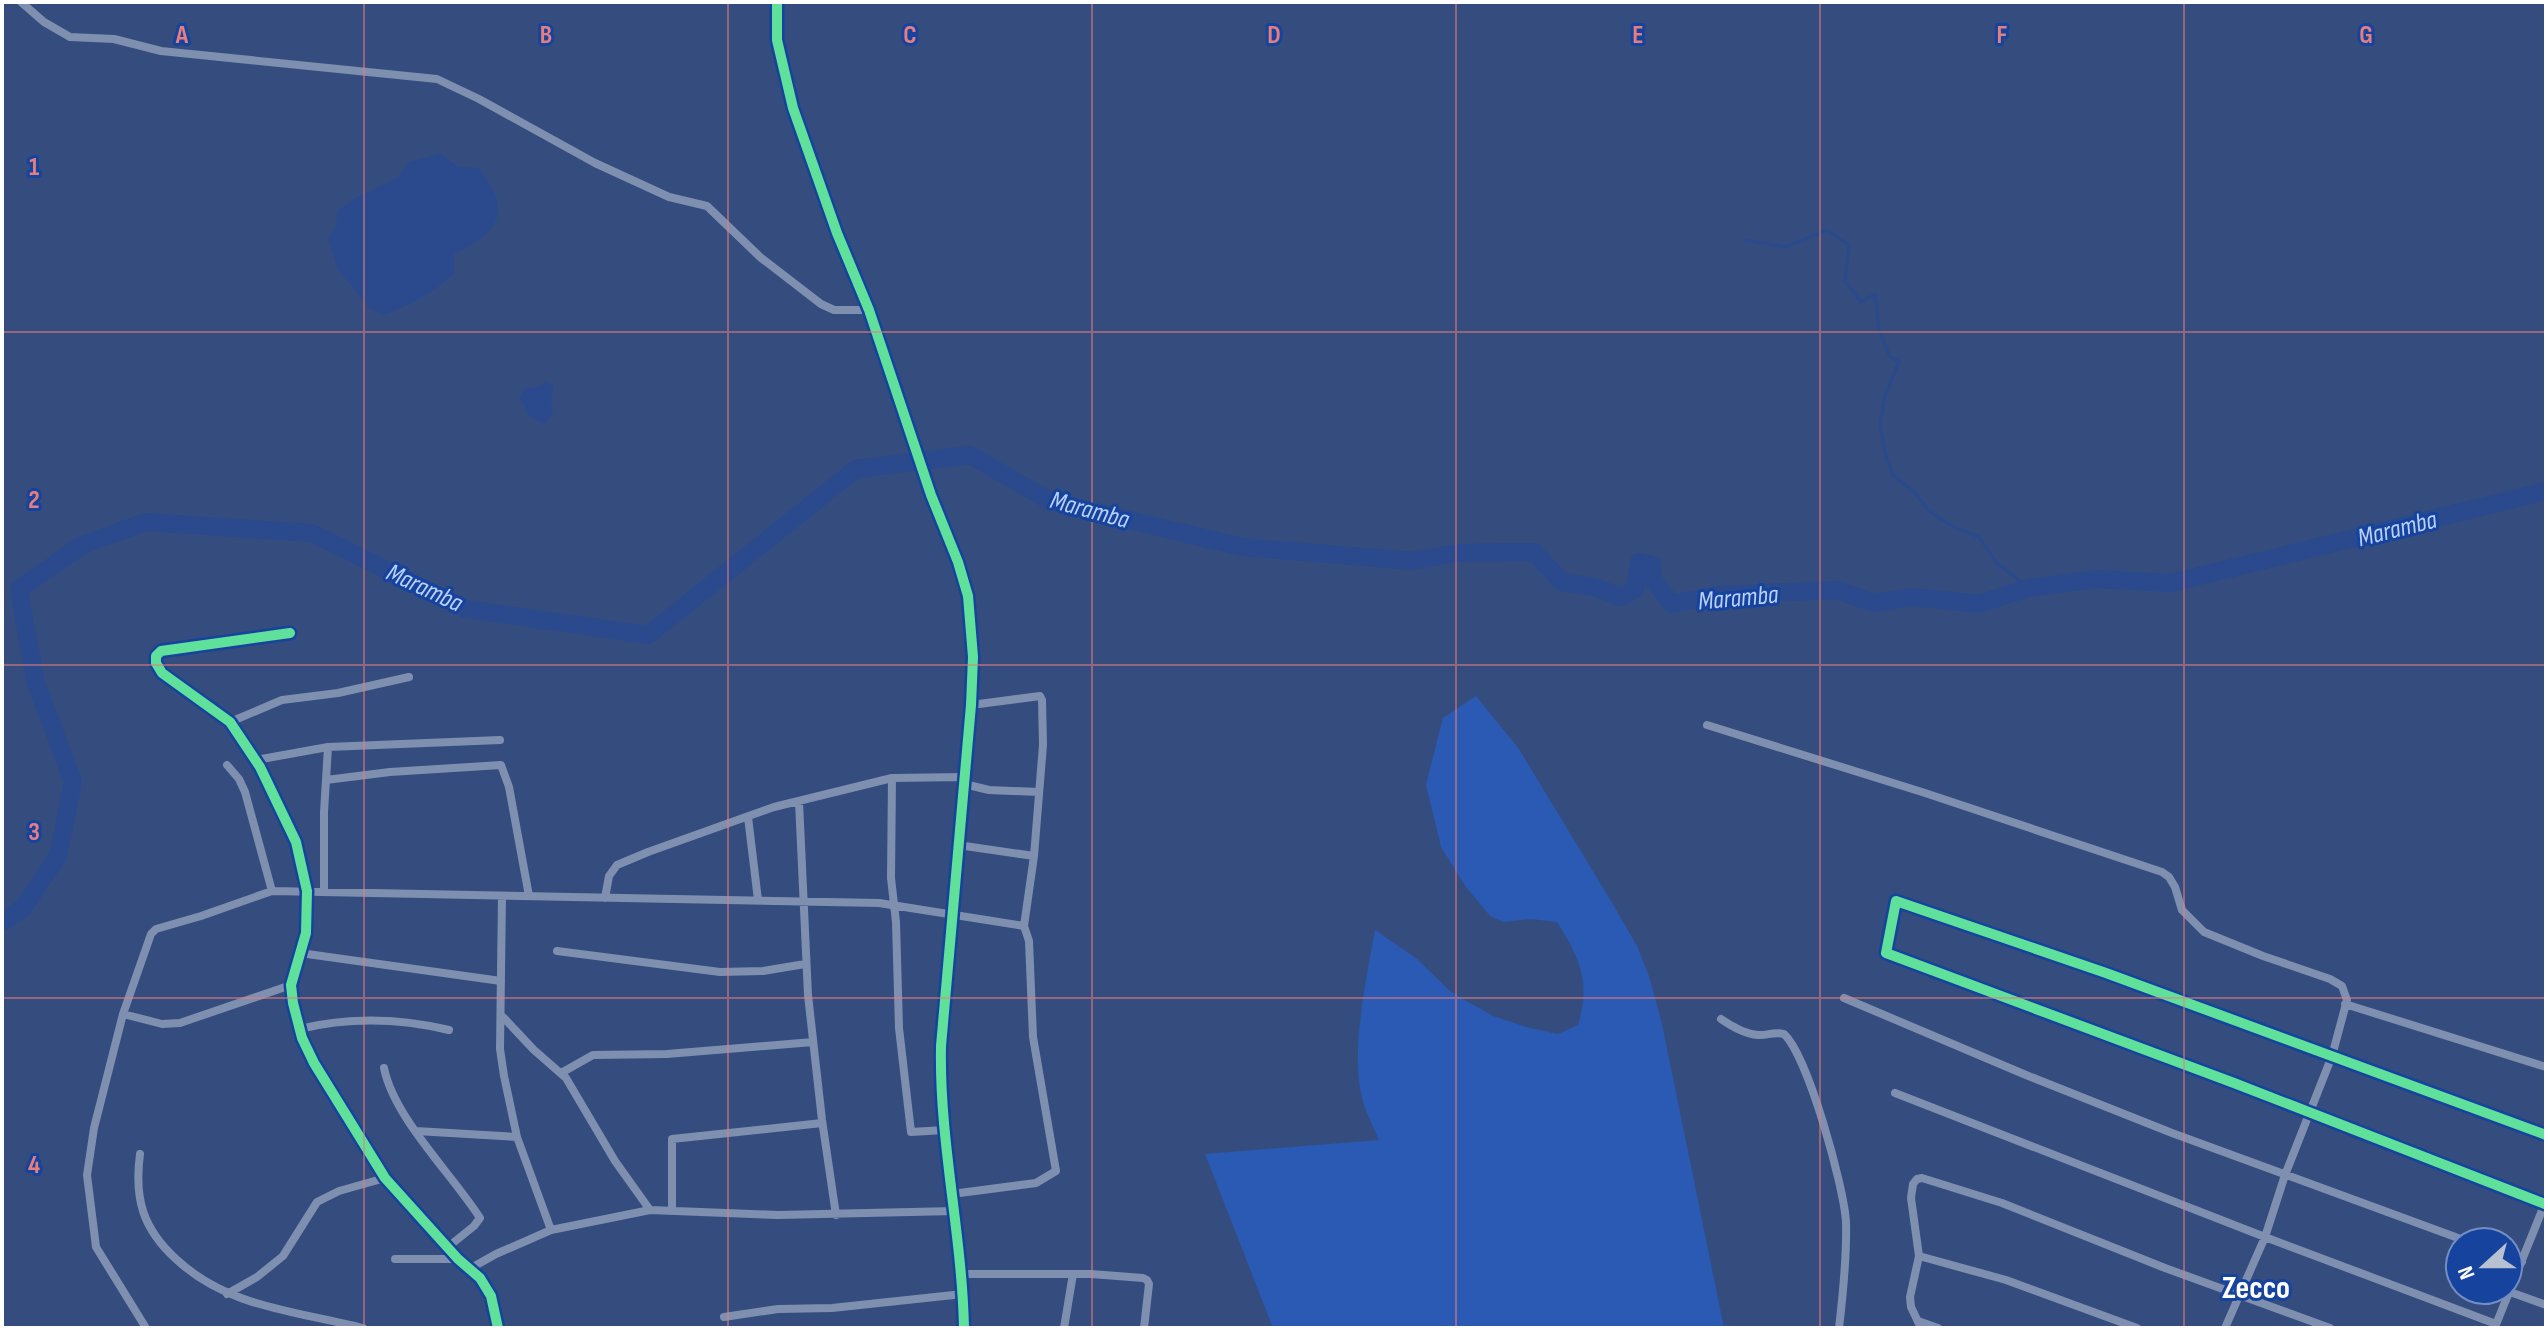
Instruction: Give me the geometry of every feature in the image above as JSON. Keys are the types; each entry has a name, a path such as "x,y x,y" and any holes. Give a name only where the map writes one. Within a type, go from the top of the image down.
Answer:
{"street":[{"path":"21,2 44,22 70,37 114,39 161,51 437,79 595,163 669,197 707,206 760,257 821,304 834,310 869,310"},
{"path":"777,2 777,40 793,108 837,233 869,310 968,596 973,657 971,705 940,1088 962,1274 964,1328"},
{"path":"290,633 161,651 156,656 156,663 162,673 230,722 256,760 296,842 307,891 306,933 291,985 299,1029 314,1063 385,1178 458,1259 471,1268 491,1296 498,1328"},
{"path":"230,722 282,700 338,693 409,677"},
{"path":"952,1194 1036,1183 1056,1171 1046,1129 1033,1037 1029,941 1024,926 1034,856 1043,721 1040,696 971,705"},
{"path":"1707,725 1867,774 2162,872 2175,887 2182,910 2204,932 2337,982 2347,994 2332,1056 2285,1175 2265,1237 2225,1328"},
{"path":"256,760 328,747 500,740"},
{"path":"324,891 328,747"},
{"path":"227,765 245,792 272,891"},
{"path":"326,780 390,772 501,765 509,787 529,896"},
{"path":"605,898 609,876 617,865 648,852 774,807 892,778 965,780 989,790 1038,792"},
{"path":"892,778 891,854 899,1028 911,1132 944,1130"},
{"path":"799,802 805,964 822,1123 836,1215"},
{"path":"748,817 758,900"},
{"path":"958,845 1034,856"},
{"path":"146,1328 96,1247 87,1188 94,1128 123,1014 151,934 156,929 272,891 894,905 1024,926"},
{"path":"502,896 501,1061 517,1137 551,1230"},
{"path":"2524,1257 2545,1202 1886,953 1896,901 2106,973 2546,1135"},
{"path":"557,951 720,972 763,971 805,964"},
{"path":"300,953 501,981"},
{"path":"123,1014 162,1024 180,1023 291,985"},
{"path":"1844,998 2026,1075 2444,1233"},
{"path":"2345,1004 2546,1067"},
{"path":"503,1017 561,1073 582,1101 615,1161 650,1210"},
{"path":"299,1029 360,1019 429,1025 449,1030"},
{"path":"1721,1019 1733,1027 1759,1035 1775,1031 1784,1034 1808,1076 1824,1127 1846,1220 1839,1328"},
{"path":"561,1073 593,1055 667,1054 813,1042"},
{"path":"384,1068 416,1131 480,1218 448,1247"},
{"path":"1895,1093 2496,1326 2504,1306"},
{"path":"672,1209 672,1139 822,1123"},
{"path":"416,1131 517,1137"},
{"path":"140,1154 141,1206 149,1229 189,1272 227,1294 268,1307 363,1328"},
{"path":"227,1294 257,1277 283,1256 317,1202 339,1191 385,1178"},
{"path":"1938,1328 1919,1324 1911,1307 1910,1297 1919,1256 1911,1198 1913,1184 1922,1178 2002,1203 2330,1328"},
{"path":"471,1268 551,1230 650,1210 778,1215 955,1211"},
{"path":"1919,1256 2006,1280 2137,1328"},
{"path":"395,1259 458,1259"},
{"path":"962,1274 1073,1274 1147,1280 1144,1328"},
{"path":"1064,1328 1073,1274"},
{"path":"724,1317 778,1309 832,1308 963,1294"},
{"path":"2524,1297 2546,1305"}],"shaded area":[{"path":"440,154 458,167 478,168 496,196 496,219 482,237 454,254 454,273 438,287 383,315 370,309 338,269 328,238 336,227 337,212 355,198 397,178 409,162"},
{"path":"545,381 553,385 553,413 544,424 527,414 519,399 524,389 541,386"},
{"path":"1476,696 1519,749 1637,946 1649,976 1662,1024 1724,1328 1273,1328 1205,1154 1379,1140 1362,1099 1358,1075 1361,1012 1375,930 1417,959 1451,992 1493,1016 1558,1034 1578,1025 1583,996 1581,971 1572,947 1557,922 1531,919 1504,922 1490,916 1466,887 1441,847 1426,785 1443,718"}],"waterway":[{"path":"1744,240 1786,247 1827,230 1849,245 1845,281 1861,302 1875,294 1879,330 1890,357 1899,361 1885,396 1880,425 1893,475 1914,492 1929,511 1952,526 1979,537 1997,563 2029,588"},
{"name":"Maramba","path":"2,922 23,908 58,856 73,782 35,680 19,589 82,545 146,522 312,533 466,609 648,635 856,469 970,455 1050,501 1242,547 1412,561 1457,553 1534,552 1562,582 1594,587 1621,597 1635,590 1639,562 1652,565 1653,580 1672,604 1717,595 1837,590 1874,603 1913,597 1978,604 2029,588 2097,579 2171,583 2546,491"}],"cycle path":[{"path":"777,2 777,40 793,108 837,233 869,310 968,596 973,657 971,705 941,1046 943,1117 964,1328"},
{"path":"290,633 161,651 156,656 156,663 162,673 230,722 260,767 296,842 307,891 306,933 291,985 302,1038 314,1063 385,1178 458,1259 480,1278 491,1296 498,1328"},
{"path":"2545,1204 1886,953 1896,901 2106,973 2546,1135"}],"district":[{"name":"Zecco","path":"2256,1287"}]}
